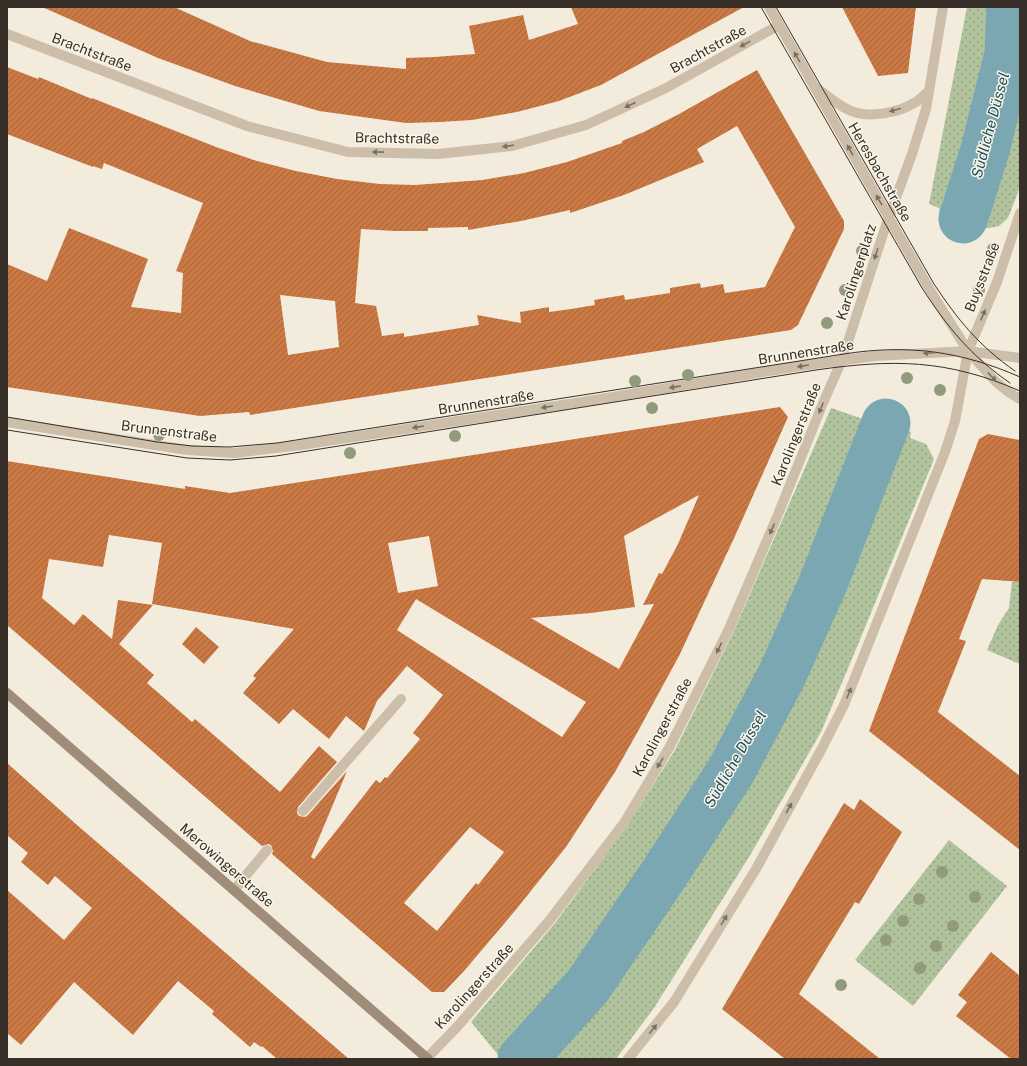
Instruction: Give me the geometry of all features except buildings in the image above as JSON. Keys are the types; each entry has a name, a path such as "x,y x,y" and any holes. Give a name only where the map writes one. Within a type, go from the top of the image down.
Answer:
{"main road":[{"name":"Merowingerstraße","path":"7,694 427,1059"}],"street":[{"name":"Heresbachstraße","path":"769,7 934,297 968,350"},
{"name":"Karolingerplatz","path":"842,360 924,115 943,7"},
{"name":"Brachtstraße","path":"7,34 247,126 348,152 438,154 512,146 586,125 666,88 779,25"},
{"path":"816,88 845,108 864,114 898,110 914,103 929,91"},
{"name":"Buysstraße","path":"968,350 997,282 1020,214"},
{"path":"968,350 995,381 1020,399"},
{"path":"628,1059 674,1002 752,876 844,705 945,452 955,421 968,350"},
{"name":"Brunnenstraße","path":"7,422 187,450 235,453 309,444 875,356 968,350 1020,358"},
{"name":"Karolingerstraße","path":"427,1059 550,921 624,823 669,748 728,631 777,518 823,403 842,360"},
{"path":"303,811 401,699"},
{"path":"234,890 267,850"}],"green space":[{"path":"967,7 1020,7 1020,187 1008,218 999,226 984,229 940,215 939,208 929,204"},
{"path":"831,408 863,419 872,416 911,432 910,438 926,444 934,459 821,732 749,857 654,1008 616,1059 503,1059 471,1022 555,923 628,825 675,750 733,633"},
{"path":"1012,582 1020,582 1020,664 987,650 998,625 1009,608"},
{"path":"949,840 1007,886 913,1006 855,960"}],"waterway":[{"name":"Südliche Düssel","path":"963,219 985,150 1009,54 1011,7"},
{"name":"Südliche Düssel","path":"522,1059 587,987 664,874 731,771 782,675 822,586 886,423"}],"tram line":[{"path":"761,7 922,288 951,329 972,352 1010,383"},
{"path":"776,7 934,284 970,332 1002,362 1015,371"},
{"path":"7,417 157,442 192,446 230,447 277,443 868,351 912,350 934,352 977,361 1020,377"},
{"path":"7,430 187,458 230,460 276,456 844,366 895,363 944,367 993,380 1020,391"}]}
